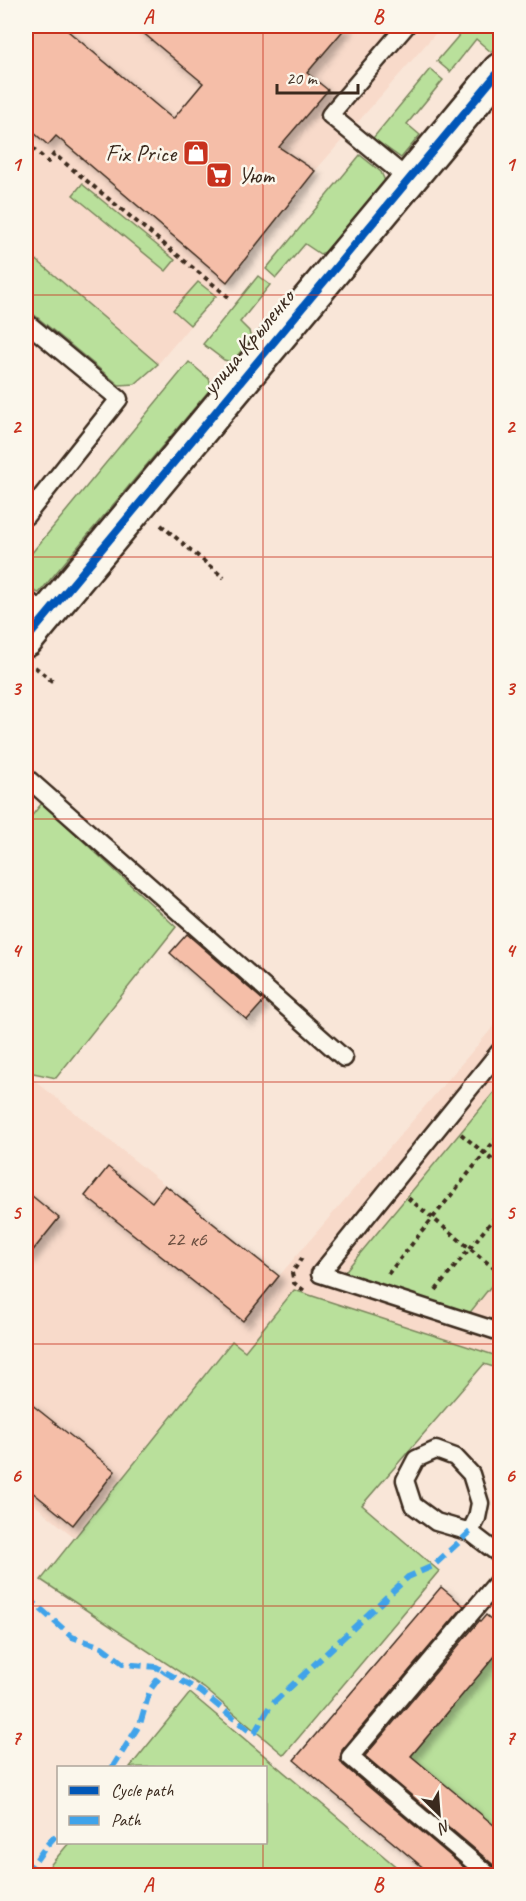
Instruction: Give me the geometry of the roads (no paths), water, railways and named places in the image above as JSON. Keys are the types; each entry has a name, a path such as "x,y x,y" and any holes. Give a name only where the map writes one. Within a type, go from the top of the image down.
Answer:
{"street":[{"name":"улица Крыленко","path":"32,630 501,70"}],"lane":[{"path":"406,26 330,115 409,180"},
{"path":"26,322 119,399 26,516"},
{"path":"26,777 344,1058"},
{"path":"501,1051 320,1274 501,1332"},
{"path":"470,1532 477,1518 480,1503 471,1474 455,1457 436,1450 416,1459 405,1480 412,1505 436,1522 470,1532 501,1555"},
{"path":"490,1875 350,1757 501,1579"}],"place":[{"name":"Fix Price","path":"196,153"},
{"name":"Уют","path":"219,175"}]}
